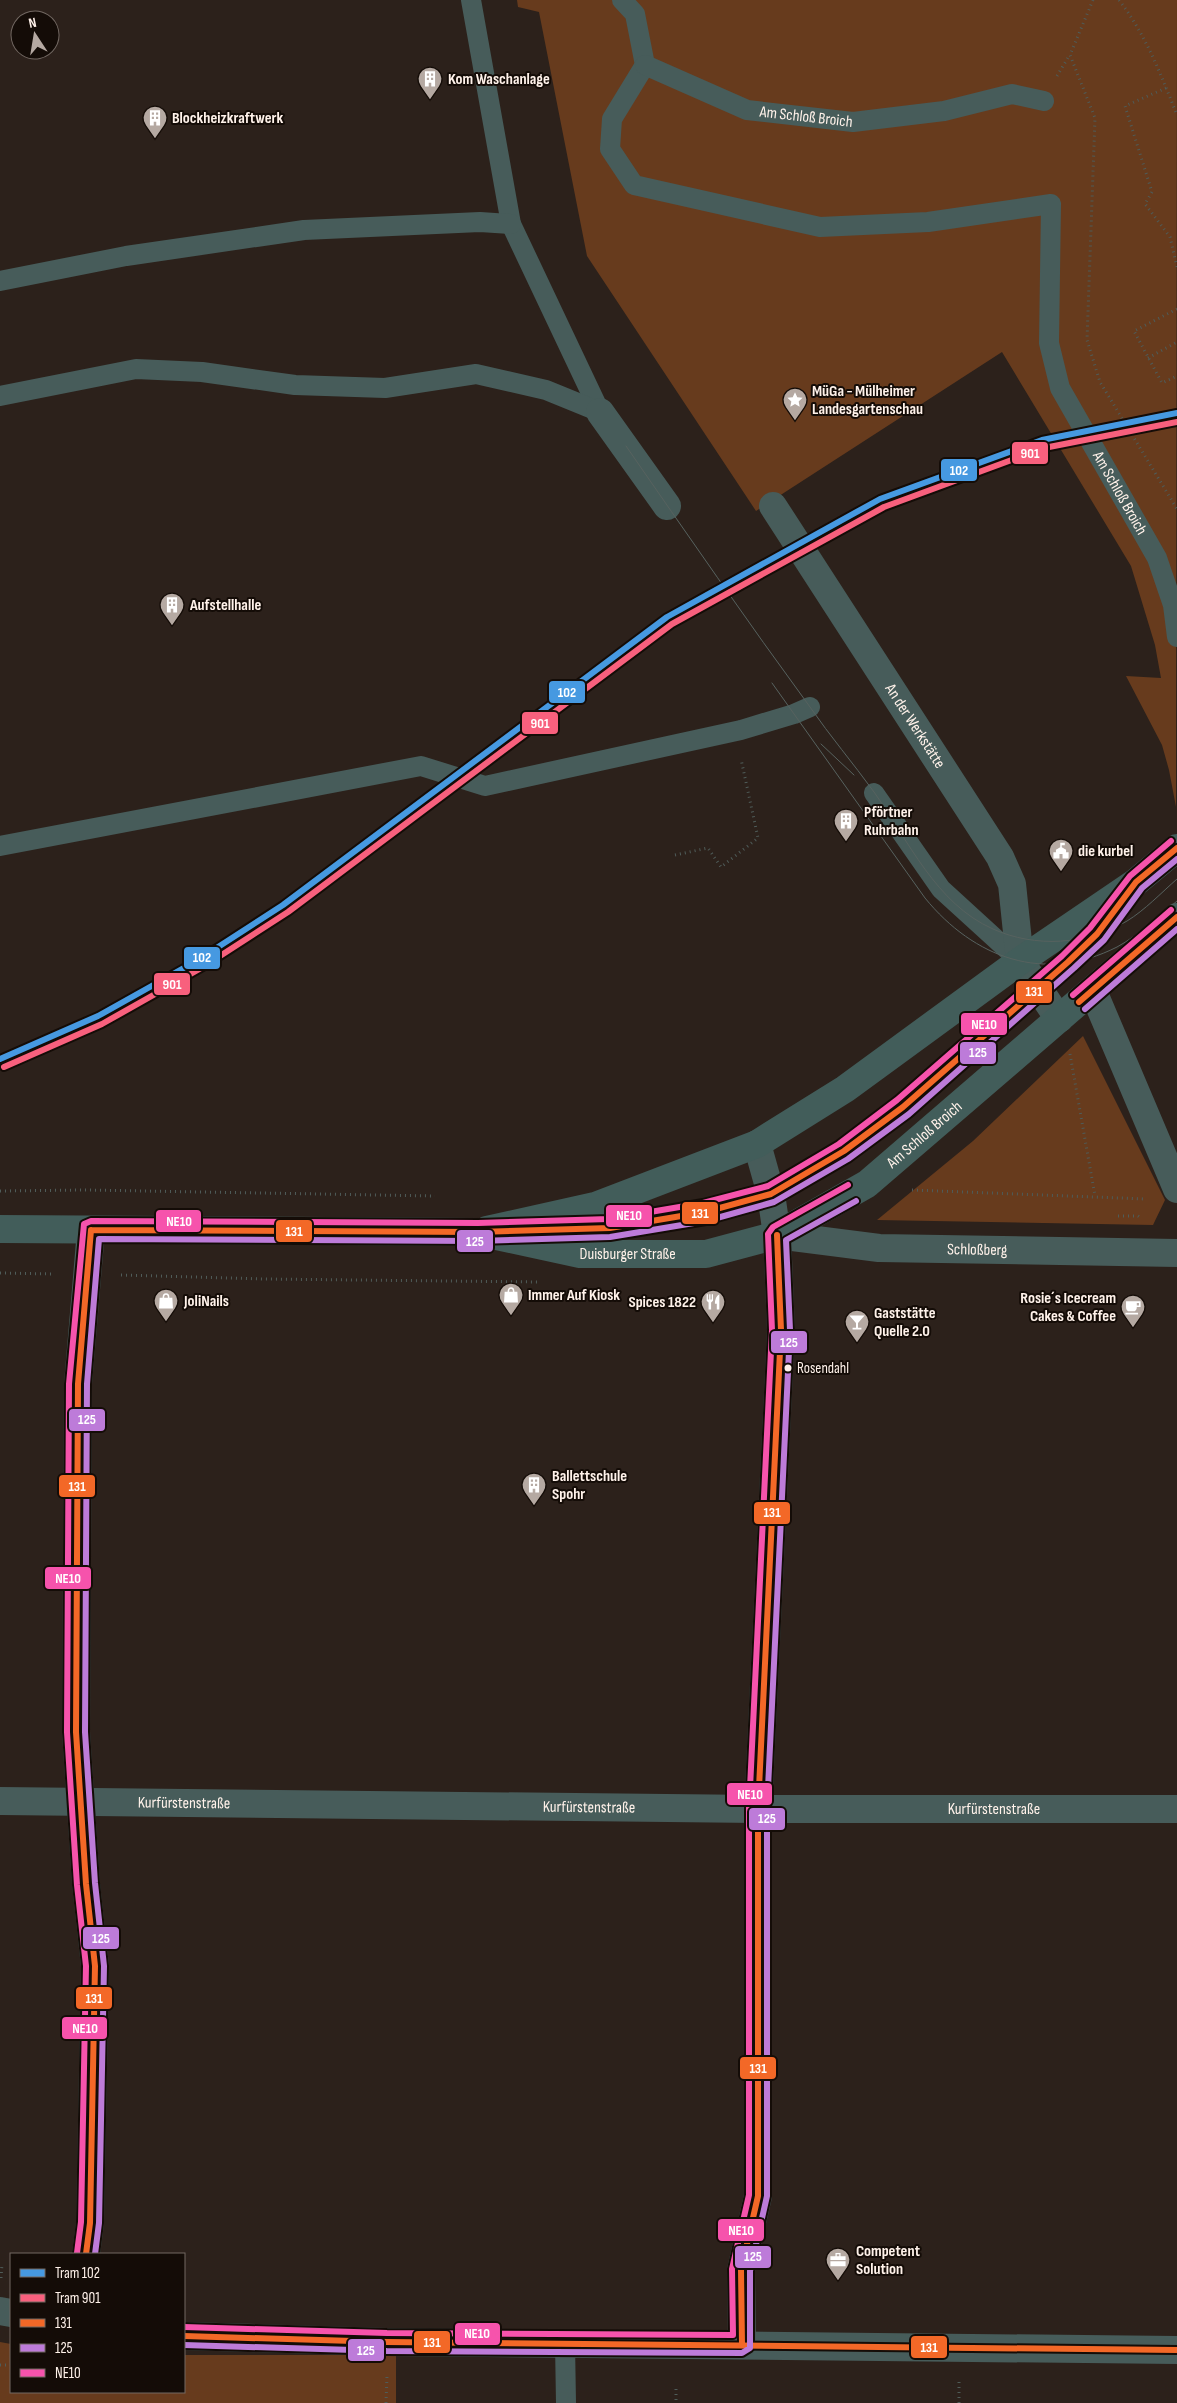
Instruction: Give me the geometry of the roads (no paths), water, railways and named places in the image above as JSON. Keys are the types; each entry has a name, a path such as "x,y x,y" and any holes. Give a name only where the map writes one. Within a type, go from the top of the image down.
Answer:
{"main road":[{"path":"758,1144 844,1089 1020,961 1136,882 1177,848"},
{"name":"Am Schloß Broich","path":"778,1235 867,1184 1177,917"},
{"name":"Duisburger Straße","path":"478,1232 595,1206 758,1144"},
{"name":"Duisburger Straße","path":"0,1229 478,1232 580,1254 706,1254 778,1235"}],"street":[{"path":"600,412 667,506"},
{"name":"An der Werkstätte","path":"772,506 1000,857 1012,884 1020,961"},
{"path":"1020,961 1060,1019"},
{"path":"1093,990 1177,1189"},
{"path":"742,2344 741,2270 758,2196 758,1809 781,1330 778,1235 771,1194 758,1144"},
{"path":"86,2253 90,2222 95,1966 80,1802 76,1732 78,1384 91,1230"},
{"name":"Schloßberg","path":"778,1235 879,1248 1177,1253"},
{"name":"Kurfürstenstraße","path":"0,1801 758,1809 1177,1809"},
{"path":"185,2336 387,2342 742,2344 1177,2350"}],"lane":[{"path":"471,0 511,224 600,412"},
{"path":"622,0 635,14 645,65"},
{"name":"Am Schloß Broich","path":"1044,101 1012,94 944,111 853,122 748,110 645,65 612,119 610,149 634,185 820,227 928,222 1051,204 1049,343 1060,388 1157,558 1173,605 1177,637"},
{"path":"0,281 126,256 304,230 480,222 511,224"},
{"path":"0,396 136,369 202,372 295,385 385,388 476,374 546,390 600,412"},
{"path":"0,846 421,766 485,786 734,732 794,714 810,707"},
{"path":"874,793 941,888 1020,961"},
{"path":"478,1232 610,1228 705,1212 771,1194 844,1152 876,1130 1068,962 1097,934 1136,882"},
{"path":"565,2343 566,2403"}],"tram line":[{"name":"102","path":"0,1059 98,1016 198,960 283,905 667,617 880,499 1042,440 1177,413"},
{"name":"901","path":"4,1067 102,1024 203,967 288,912 672,624 884,507 1044,448 1177,422"},
{"path":"626,446 763,642 874,792 925,869 955,904 973,918 1009,935 1043,941 1061,941 1095,935 1127,921 1147,907 1177,879"},
{"path":"772,683 925,898 944,919 965,936 988,950 1012,959 1037,964 1063,963 1090,958 1117,947 1133,937 1177,901"},
{"path":"821,744 854,775"}],"place":[{"name":"Kom Waschanlage","path":"430,100"},
{"name":"Blockheizkraftwerk","path":"155,139"},
{"name":"MüGa - Mülheimer Landesgartenschau","path":"795,421"},
{"name":"Aufstellhalle","path":"172,626"},
{"name":"Pförtner Ruhrbahn","path":"846,842"},
{"name":"die kurbel","path":"1061,872"},
{"name":"Immer Auf Kiosk","path":"511,1316"},
{"name":"JoliNails","path":"166,1322"},
{"name":"Spices 1822","path":"713,1323"},
{"name":"Rosie´s Icecream Cakes & Coffee","path":"1133,1328"},
{"name":"Gaststätte Quelle 2.0","path":"857,1343"},
{"name":"Rosendahl","path":"788,1368"},
{"name":"Ballettschule Spohr","path":"534,1506"},
{"name":"Competent Solution","path":"838,2281"}]}
